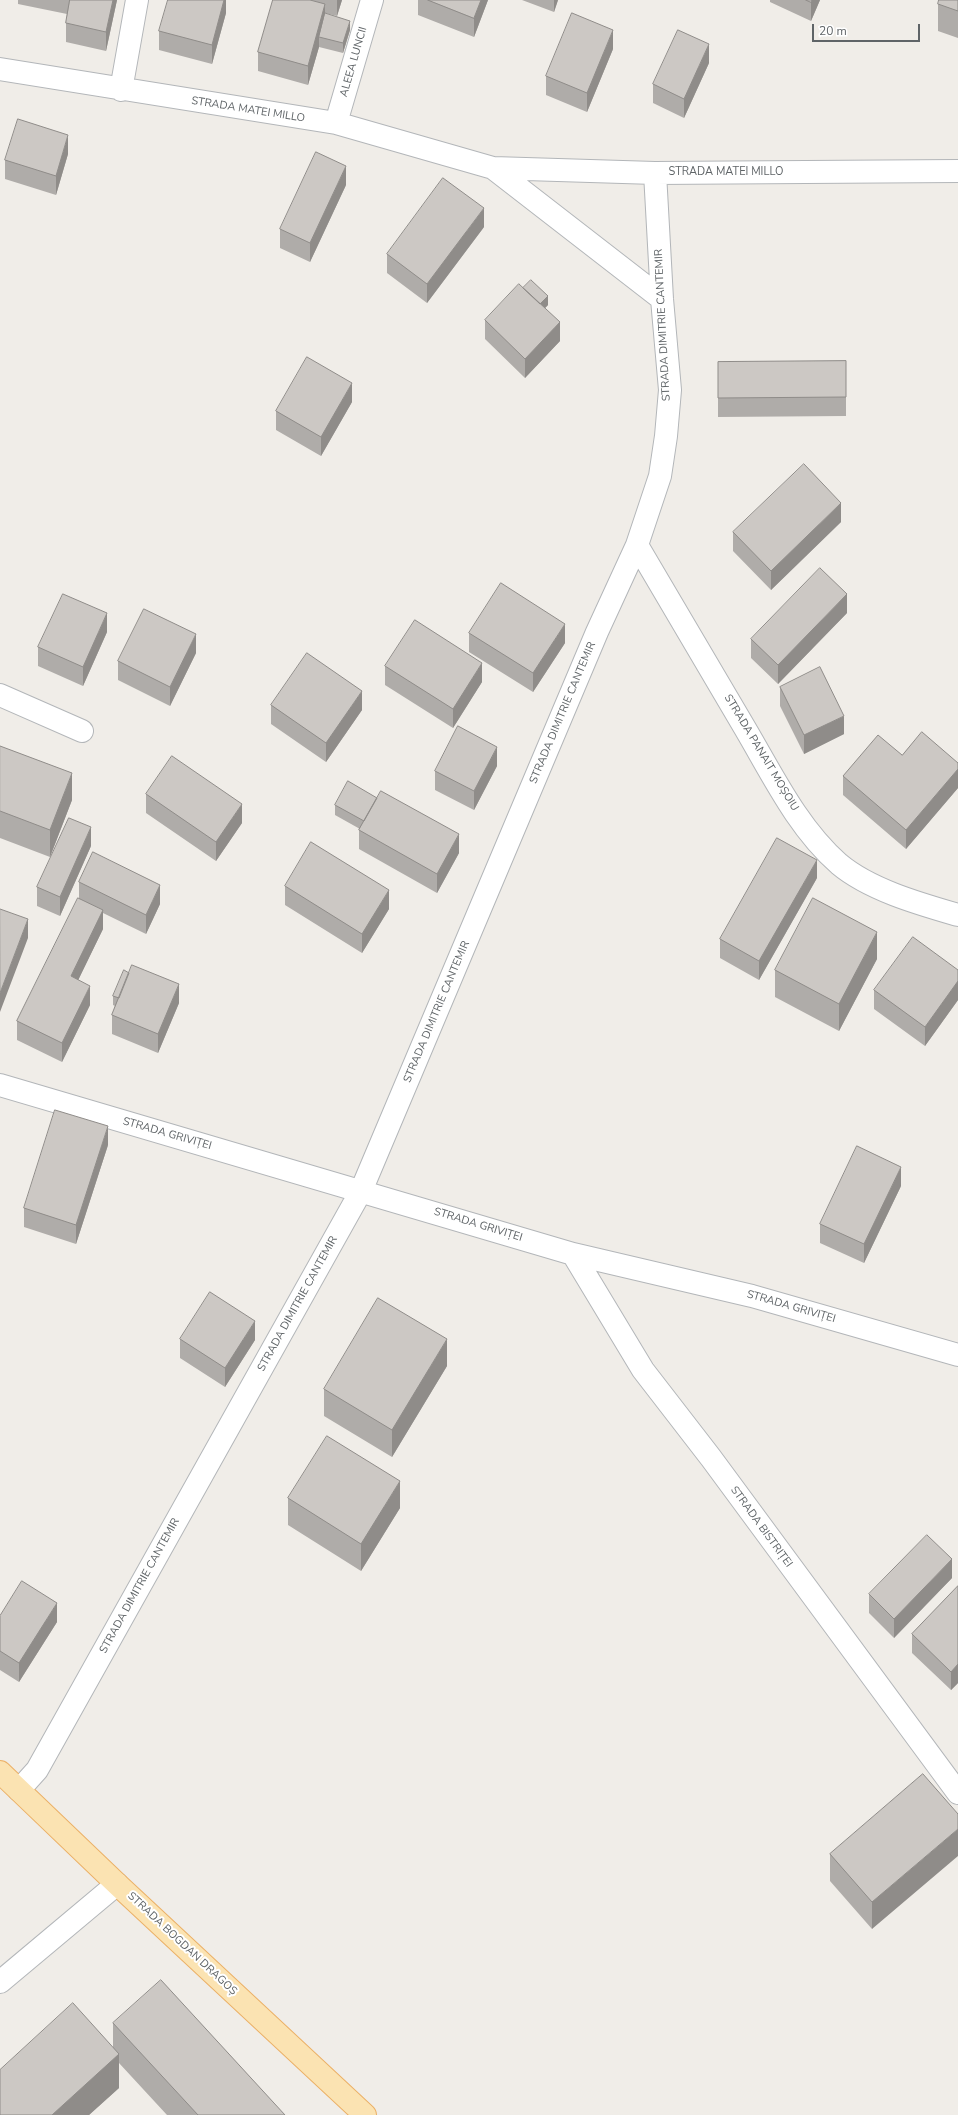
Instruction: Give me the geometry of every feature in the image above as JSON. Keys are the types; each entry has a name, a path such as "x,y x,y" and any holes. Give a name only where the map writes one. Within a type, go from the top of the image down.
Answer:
{"main road":[{"name":"STRADA BOGDAN DRAGOȘ","path":"0,1772 117,1884 365,2115"}],"street":[{"path":"121,90 137,0"},
{"name":"ALEEA LUNCII","path":"336,123 372,0"},
{"name":"STRADA MATEI MILLO","path":"0,69 121,90 336,123 493,168 655,173 958,171"},
{"name":"STRADA MATEI MILLO","path":"493,168 662,299"},
{"name":"STRADA DIMITRIE CANTEMIR","path":"19,1790 37,1770 361,1191 597,632 637,545 660,476 666,436 670,390 662,299 655,173"},
{"name":"STRADA PANAIT MOȘOIU","path":"637,545 786,798 816,840 840,864 873,885 908,900 958,915"},
{"path":"0,695 82,731"},
{"name":"STRADA GRIVIȚEI","path":"0,1085 573,1254 752,1296 958,1355"},
{"name":"STRADA BISTRIȚEI","path":"573,1254 643,1370 711,1458 958,1793"},
{"path":"0,1982 117,1884"}],"building":[{"path":"70,0 113,0 106,32 66,23"},
{"path":"168,0 224,0 212,45 159,31"},
{"path":"273,0 310,0 325,4 308,66 258,52"},
{"path":"428,0 481,0 474,18"},
{"path":"939,0 958,0 958,11 938,4"},
{"path":"325,13 350,21 343,43 319,37"},
{"path":"572,13 613,30 587,93 546,76"},
{"path":"678,30 709,44 684,99 653,84"},
{"path":"18,119 68,135 56,176 5,160"},
{"path":"316,152 346,166 310,243 280,229"},
{"path":"443,178 484,208 427,284 387,254"},
{"path":"531,280 548,296 540,304 523,288"},
{"path":"519,284 560,322 525,359 485,320"},
{"path":"307,357 352,383 321,437 276,411"},
{"path":"846,361 846,397 718,398 718,362"},
{"path":"804,464 841,503 771,571 733,532"},
{"path":"820,568 847,594 778,665 751,639"},
{"path":"501,583 565,624 533,673 469,633"},
{"path":"63,594 107,613 83,667 38,647"},
{"path":"144,609 196,634 170,687 118,661"},
{"path":"415,620 482,663 453,709 385,666"},
{"path":"307,653 362,691 326,743 271,705"},
{"path":"820,667 844,716 804,735 780,687"},
{"path":"458,726 497,747 474,791 435,771"},
{"path":"922,732 958,763 958,769 906,830 843,776 878,735 902,755"},
{"path":"0,746 72,773 50,830 0,811"},
{"path":"172,756 242,804 216,842 146,794"},
{"path":"348,781 377,798 364,821 335,805"},
{"path":"381,791 459,834 437,874 359,830"},
{"path":"69,818 91,827 60,897 37,887"},
{"path":"777,838 817,860 759,961 720,939"},
{"path":"311,842 389,890 362,934 285,886"},
{"path":"93,852 160,885 146,915 79,882"},
{"path":"78,898 103,910 71,976 90,986 62,1043 17,1021"},
{"path":"813,898 877,932 839,1004 775,970"},
{"path":"0,909 28,919 0,993"},
{"path":"913,937 958,970 958,981 925,1027 874,990"},
{"path":"132,965 179,984 158,1034 112,1015"},
{"path":"124,970 129,973 119,998 113,996"},
{"path":"55,1110 108,1126 76,1225 24,1208"},
{"path":"857,1146 901,1167 864,1244 820,1224"},
{"path":"210,1292 255,1321 225,1368 180,1339"},
{"path":"378,1298 447,1339 392,1430 324,1389"},
{"path":"327,1436 400,1481 361,1544 288,1498"},
{"path":"927,1535 952,1559 894,1619 869,1594"},
{"path":"22,1581 57,1603 19,1663 0,1651 0,1616"},
{"path":"958,1586 958,1664 951,1672 912,1634"},
{"path":"923,1774 958,1814 958,1829 872,1902 830,1854"},
{"path":"161,1980 285,2115 198,2115 113,2023"},
{"path":"73,2003 119,2054 52,2115 0,2115 0,2070"}]}
